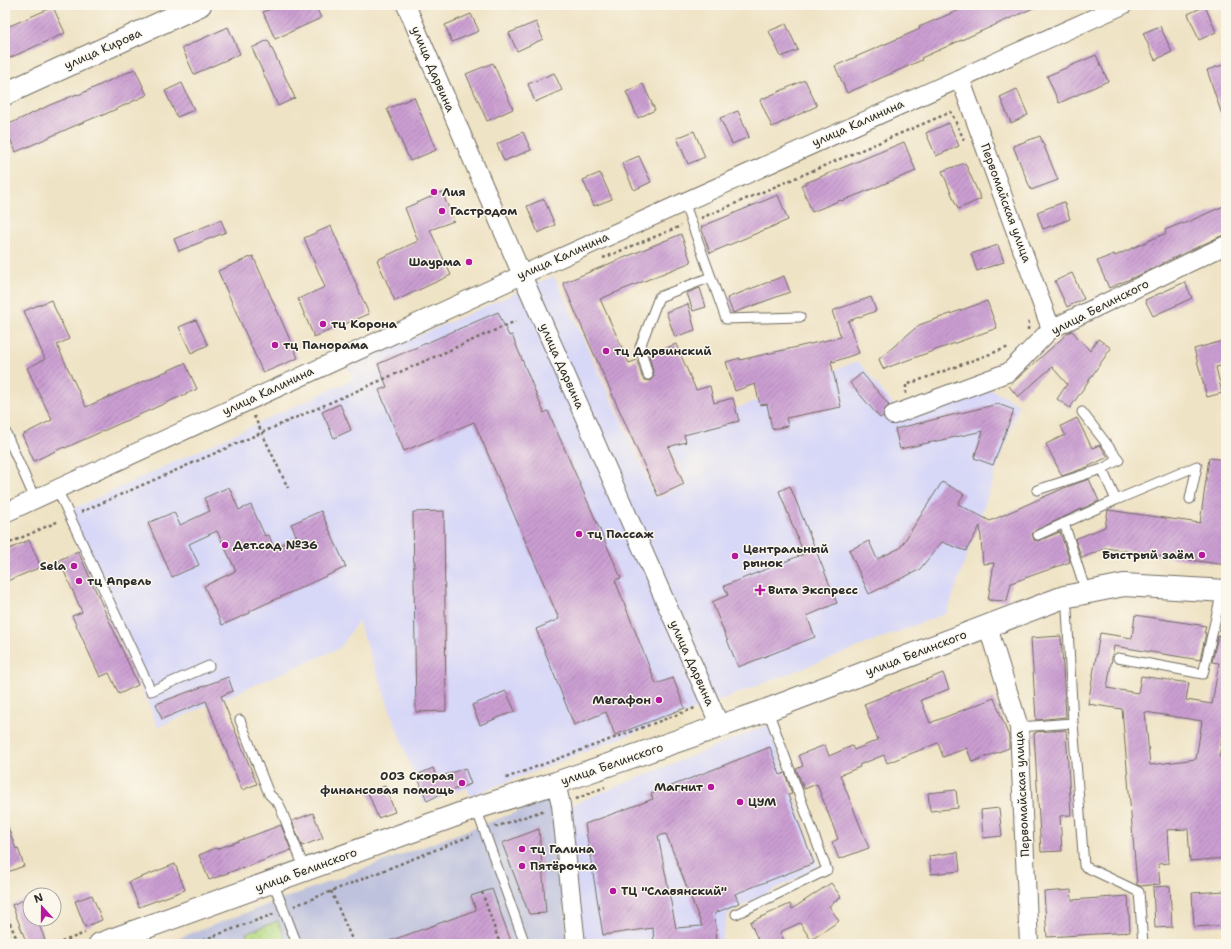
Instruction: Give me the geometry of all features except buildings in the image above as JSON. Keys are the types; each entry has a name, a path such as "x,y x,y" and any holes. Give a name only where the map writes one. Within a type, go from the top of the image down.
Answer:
{"street":[{"name":"улица Кирова","path":"5,94 200,5"},
{"name":"улица Дарвина","path":"406,5 522,275 720,726"},
{"name":"улица Калинина","path":"5,513 522,275 1123,5"},
{"name":"Первомайская улица","path":"960,78 1051,329"},
{"name":"улица Белинского","path":"899,413 1009,372 1051,329 1226,245"},
{"name":"улица Белинского","path":"100,944 476,808 556,783 767,710 1064,597 1124,585 1224,591"},
{"name":"Первомайская улица","path":"991,624 991,637 1019,727 1028,944"},
{"path":"556,783 561,805 576,944"}],"lane":[{"path":"684,202 726,318 800,317"},
{"path":"648,375 640,347 659,297 711,277"},
{"path":"1037,490 1102,469 1119,460 1082,412"},
{"path":"5,431 35,499"},
{"path":"1038,535 1197,466 1190,499"},
{"path":"1102,469 1116,500"},
{"path":"57,489 151,691 209,666"},
{"path":"1064,523 1086,592"},
{"path":"1118,658 1203,674 1224,591"},
{"path":"1064,597 1067,608 1084,866 1139,892 1143,944"},
{"path":"736,914 827,870 767,710"},
{"path":"240,720 269,794 279,804 305,870"},
{"path":"1019,727 1074,724"},
{"path":"476,808 525,944"},
{"path":"273,882 297,944"}],"path":[{"path":"597,261 952,112 966,147"},
{"path":"1027,334 1030,322 1029,316"},
{"path":"5,545 516,321"},
{"path":"899,413 906,385 1011,347"},
{"path":"247,401 288,488"},
{"path":"332,891 354,944"},
{"path":"482,892 500,944"},
{"path":"5,912 19,944"}],"shaded area":[{"name":"Центральный рынок","path":"554,276 657,498 687,484 664,437 858,361 901,414 981,384 1019,405 947,613 470,796 467,788 424,804 358,621 340,648 158,727 64,513 353,379 348,367"},
{"path":"768,725 819,867 728,913 721,944 585,944 564,808"},
{"path":"554,798 568,944 162,944"}],"green space":[{"path":"278,921 287,944 250,944 246,933"}],"place":[{"name":"Лия","path":"434,192"},
{"name":"Гастродом","path":"442,211"},
{"name":"Шаурма","path":"469,262"},
{"name":"тц Корона","path":"323,324"},
{"name":"тц Панорама","path":"275,345"},
{"name":"тц Дарвинский","path":"606,351"},
{"name":"тц Пассаж","path":"579,534"},
{"name":"Дет.сад №36","path":"225,545"},
{"name":"Быстрый заём","path":"1202,555"},
{"name":"Центральный рынок","path":"735,556"},
{"name":"Sela","path":"74,566"},
{"name":"тц Апрель","path":"79,581"},
{"name":"Вита Экспресс","path":"760,590"},
{"name":"Мегафон","path":"659,700"},
{"name":"003 Скорая финансовая помощь","path":"462,783"},
{"name":"Магнит","path":"711,787"},
{"name":"ЦУМ","path":"740,802"},
{"name":"тц Галина","path":"522,849"},
{"name":"Пятёрочка","path":"522,866"},
{"name":"ТЦ \"Славянский\"","path":"613,891"}]}
